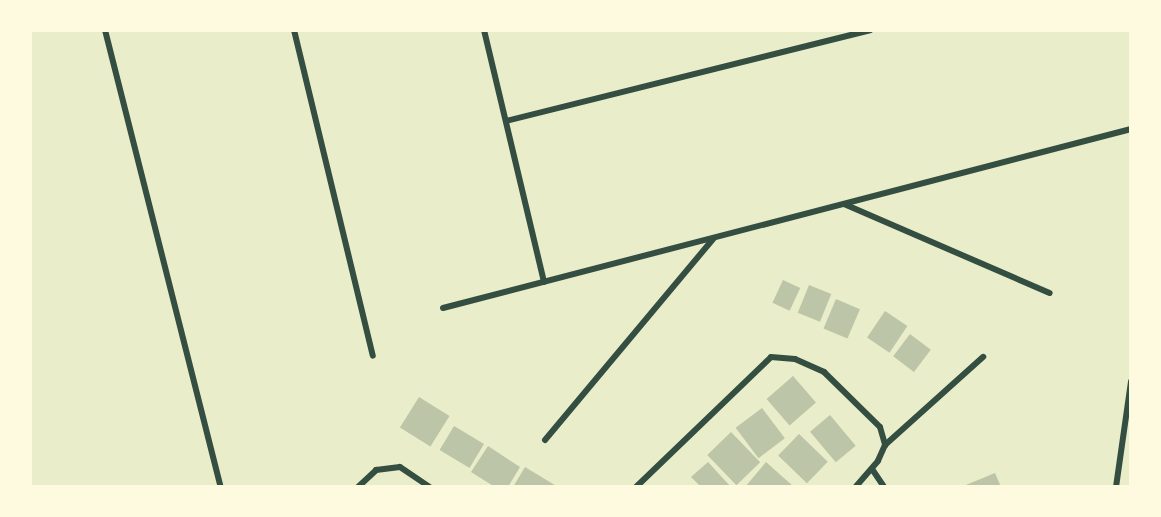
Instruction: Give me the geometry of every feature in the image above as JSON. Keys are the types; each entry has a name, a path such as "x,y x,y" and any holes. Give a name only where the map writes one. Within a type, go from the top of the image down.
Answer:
{"street":[{"path":"105,30 221,487"},
{"path":"294,30 374,357"},
{"path":"484,30 544,282"},
{"path":"506,121 870,30"},
{"path":"443,308 1131,129"},
{"path":"844,204 1050,293"},
{"path":"545,441 714,238"},
{"path":"636,487 771,357 795,359 824,372 880,427 885,445"},
{"path":"855,487 872,469 885,445 983,357"},
{"path":"1116,487 1131,381"},
{"path":"358,487 376,470 400,467 430,487"},
{"path":"872,469 884,487"}],"building":[{"path":"783,280 800,288 790,311 772,303"},
{"path":"809,285 831,294 820,322 798,313"},
{"path":"836,299 860,309 847,339 823,328"},
{"path":"885,311 907,326 889,353 867,338"},
{"path":"910,334 931,350 914,372 893,356"},
{"path":"793,376 816,402 790,425 767,399"},
{"path":"419,397 450,416 430,447 400,428"},
{"path":"762,408 785,438 759,458 736,428"},
{"path":"830,415 856,446 836,462 810,432"},
{"path":"454,426 484,444 470,468 440,450"},
{"path":"731,432 760,462 736,485 707,455"},
{"path":"799,434 828,462 807,483 778,456"},
{"path":"488,446 520,467 508,487 495,487 471,472"},
{"path":"708,462 731,487 701,487 691,477"},
{"path":"766,462 794,487 745,487"},
{"path":"525,467 558,487 513,487"},
{"path":"995,473 1001,487 961,487"}]}
